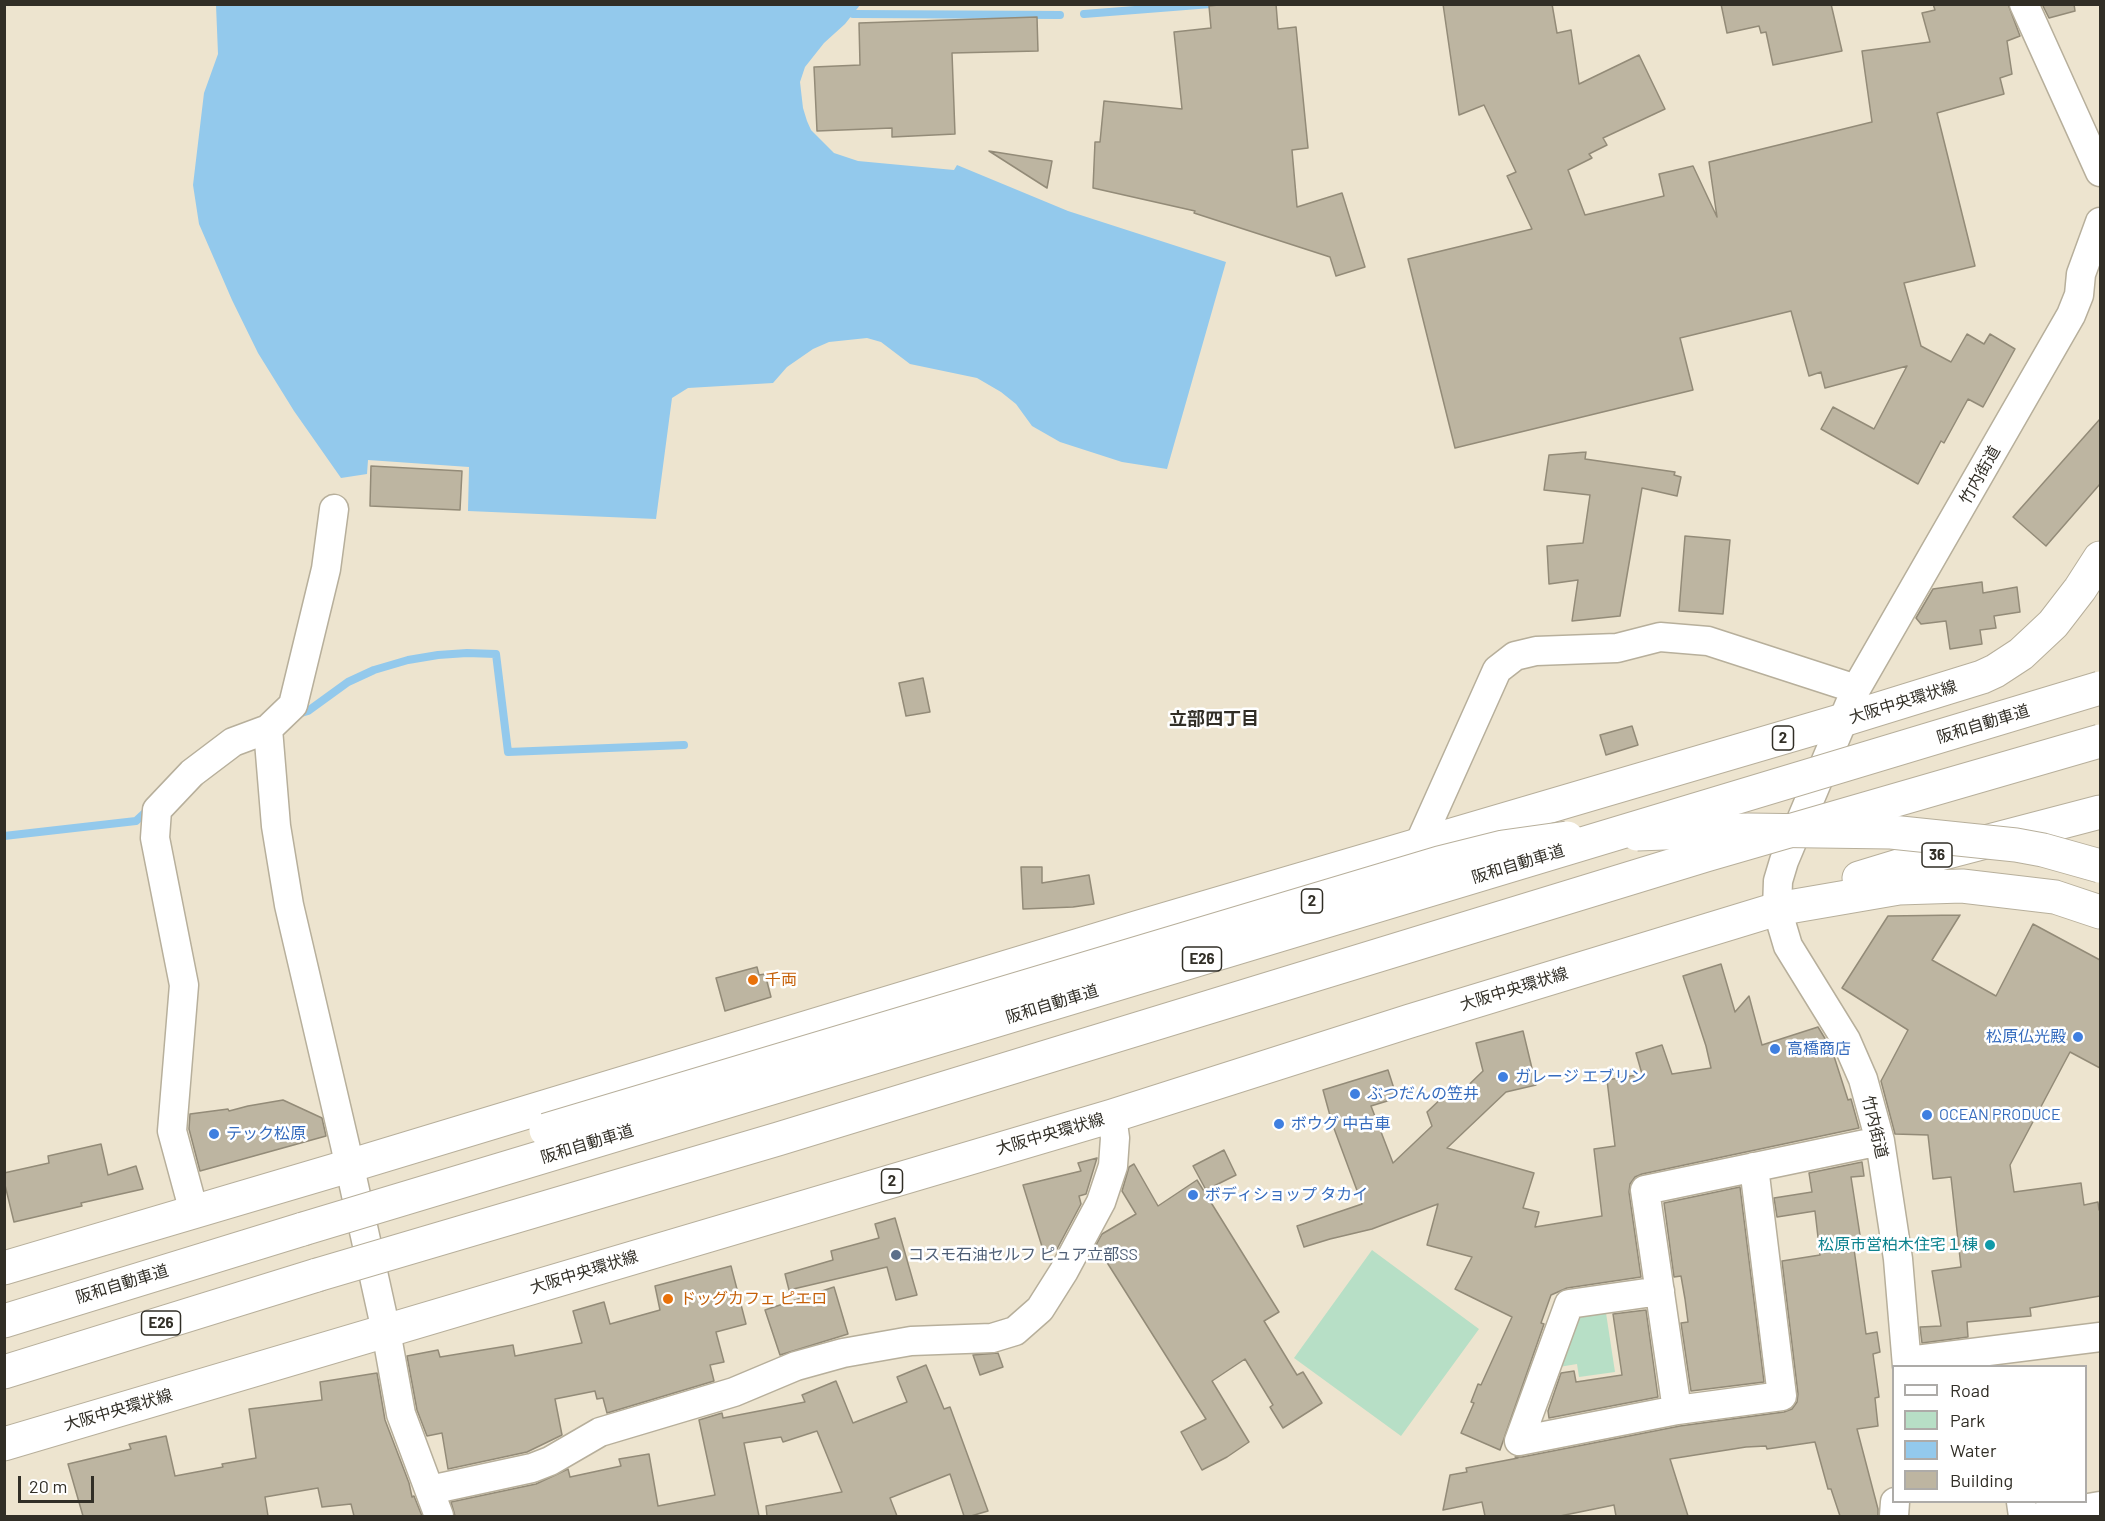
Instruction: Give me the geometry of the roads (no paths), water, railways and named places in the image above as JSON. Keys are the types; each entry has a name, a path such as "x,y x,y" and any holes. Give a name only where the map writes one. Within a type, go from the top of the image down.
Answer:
{"main road":[{"name":"大阪中央環状線","path":"4,1268 1419,844 1843,720 1982,676 2007,664 2021,654 2053,624 2067,608 2100,558"},
{"name":"阪和自動車道","path":"4,1320 2100,688"},
{"name":"E26","path":"4,1372 1695,859 2100,741"},
{"name":"36","path":"1777,909 1828,888 1918,860 2100,812"},
{"name":"大阪中央環状線","path":"349,1166 546,1130 1428,866 1503,848 1562,839 1657,832 1851,830 1931,835 2016,845 2100,866"},
{"name":"大阪中央環状線","path":"4,1444 1112,1116 1410,1021 1777,909 1899,888 1962,886 2055,897 2100,912"}],"street":[{"path":"2024,4 2100,172"},
{"name":"竹内街道","path":"1908,1364 1898,1259 1880,1141 1863,1079 1846,1040 1788,946 1777,909 1778,881 1784,861 1856,689 2071,315 2079,295 2080,274 2100,222"},
{"path":"194,1212 172,1131 184,985 155,838 157,810 192,773 233,742 269,728 293,705 326,569 334,509"},
{"path":"1419,844 1497,670 1515,656 1536,651 1617,648 1660,637 1708,641 1856,689"},
{"path":"269,728 276,826 289,905 386,1331 401,1414 435,1503 550,1461 600,1432 734,1392 805,1363 843,1353 911,1341 992,1338 1015,1331 1040,1309 1064,1271 1101,1202 1113,1166 1115,1138 1112,1116"},
{"path":"1677,1410 1645,1190 1880,1141"},
{"path":"1659,1291 1569,1304 1519,1441 1677,1410 1782,1396 1754,1167"},
{"path":"1908,1364 2001,1358 2100,1337"},
{"path":"2042,1516 2100,1506"}],"water":[{"path":"216,5 860,5 805,67 800,82 803,108 811,130 834,153 858,161 954,170 957,165 1068,211 1226,262 1167,469 1122,462 1060,442 1032,426 1016,404 977,378 910,364 881,342 867,338 829,342 813,349 787,367 773,383 688,388 672,398 656,519 468,511 469,467 368,460 367,474 341,478 294,411 258,353 199,224 193,185 204,93 218,54"}],"waterway":[{"path":"1084,14 1211,4"},
{"path":"853,14 1060,15"},
{"path":"298,714 308,711 348,682 374,670 408,660 438,655 496,654 508,752 684,745"},
{"path":"4,836 136,821 149,809"}],"place":[{"name":"千両","path":"753,980"},
{"name":"松原仏光殿","path":"2078,1037"},
{"name":"高橋商店","path":"1775,1049"},
{"name":"ガレージ エブリン","path":"1503,1077"},
{"name":"ぶつだんの笠井","path":"1355,1094"},
{"name":"OCEAN PRODUCE","path":"1927,1115"},
{"name":"ボウグ 中古車","path":"1279,1124"},
{"name":"テック松原","path":"214,1134"},
{"name":"ボディショップ タカイ","path":"1193,1195"},
{"name":"松原市営柏木住宅１棟","path":"1990,1245"},
{"name":"コスモ石油セルフ ピュア立部SS","path":"896,1255"},
{"name":"ドッグカフェ ピエロ","path":"668,1299"}],"district":[{"name":"立部四丁目","path":"1214,719"}]}
